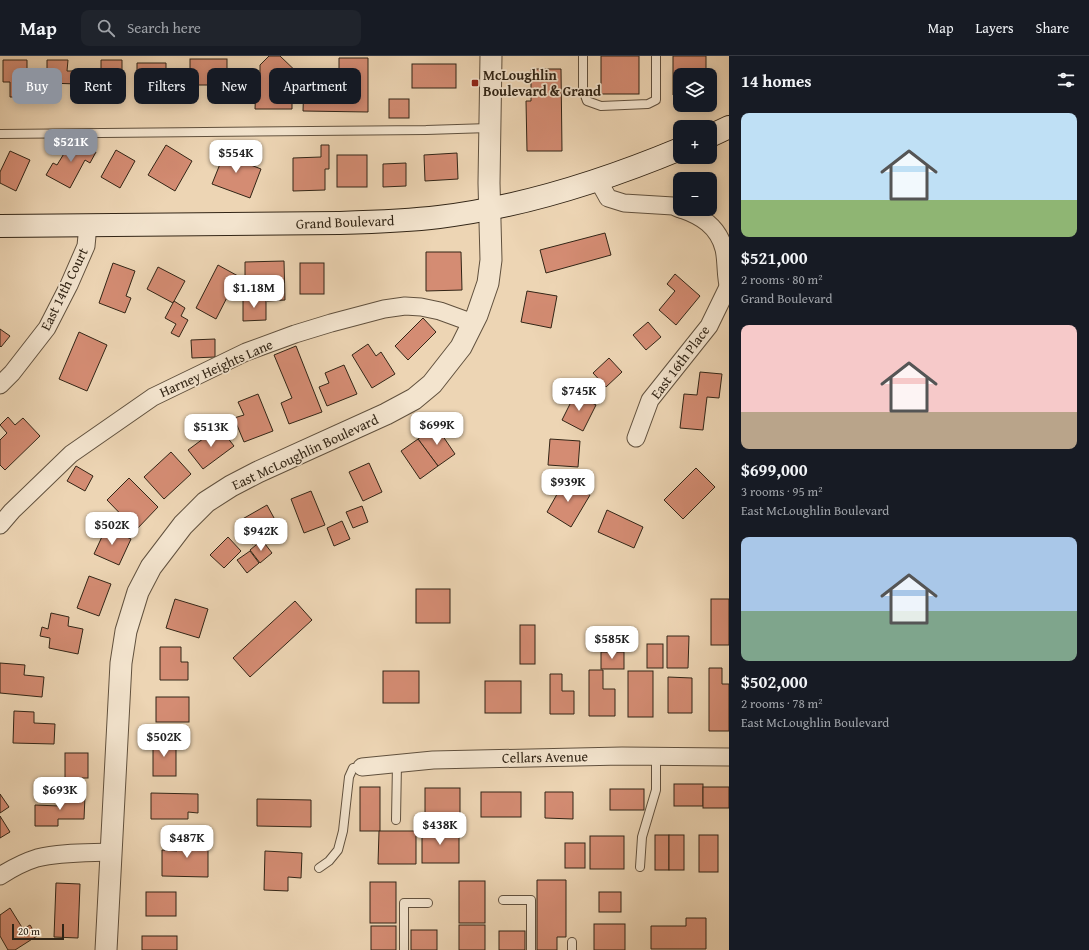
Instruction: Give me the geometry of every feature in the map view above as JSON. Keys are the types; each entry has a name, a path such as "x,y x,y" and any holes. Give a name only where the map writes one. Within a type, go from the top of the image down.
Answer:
{"main road":[{"path":"717,133 729,127"},
{"name":"Grand Boulevard","path":"0,226 355,223 440,217 490,209 550,195 598,180 673,152"}],"street":[{"name":"East McLoughlin Boulevard","path":"106,950 121,663 126,631 138,592 151,567 183,525 206,502 231,486 258,472 386,414 414,398 432,384 461,347 474,323 488,283 491,260 491,56"},
{"path":"598,180 608,198 624,203 673,206"},
{"path":"697,216 714,228 727,257 729,287"},
{"name":"East 14th Court","path":"0,384 12,373 47,328 69,285 86,246 88,225"},
{"name":"East 16th Place","path":"636,438 650,400 709,326 729,287"},
{"name":"Harney Heights Lane","path":"0,525 12,511 71,454 153,397 246,352 295,334 331,323 384,309 405,306 421,307 440,311 474,323"},
{"name":"Cellars Avenue","path":"362,767 440,760 622,756 729,757"},
{"path":"0,876 11,869 36,858 57,854 111,852"}],"lane":[{"path":"583,56 583,90 587,101 601,106 648,104 656,100 656,56"},
{"path":"0,134 426,130 490,128"},
{"path":"640,867 642,837 656,790 656,756"},
{"path":"396,820 397,763"},
{"path":"319,868 329,861 338,850 343,831 349,777 353,768 362,767"},
{"path":"503,900 531,900 532,950"},
{"path":"404,950 404,903 428,903"}],"building":[{"path":"269,56 280,56 293,68 269,68 269,104 292,104 292,109 255,109 255,104 261,104 260,65"},
{"path":"601,56 639,56 639,94 601,94"},
{"path":"673,56 706,56 706,68 673,68"},
{"path":"339,58 368,58 368,112 303,111 303,104 361,104 361,68 339,68"},
{"path":"190,59 227,59 227,68 207,68 207,85 199,85 199,68 190,68"},
{"path":"3,60 27,60 27,68 12,68 12,97 10,97 10,82 3,82"},
{"path":"47,60 68,60 67,71 70,71 70,84 62,83 62,68 47,68"},
{"path":"101,60 122,60 122,68 101,68"},
{"path":"137,63 166,63 166,68 137,68"},
{"path":"412,64 456,64 456,88 412,88"},
{"path":"531,69 561,69 562,151 527,151 526,101 531,101"},
{"path":"389,99 409,99 409,118 389,118"},
{"path":"73,139 96,152 90,163 85,160 70,188 46,175 53,163 57,165"},
{"path":"228,144 237,148 233,158 261,169 250,198 212,184"},
{"path":"166,145 192,161 175,191 148,175"},
{"path":"321,145 329,145 329,169 325,169 325,190 293,191 293,158 321,157"},
{"path":"116,150 135,161 120,188 101,177"},
{"path":"10,151 30,160 16,191 0,183 0,172"},
{"path":"457,153 458,179 425,181 424,155"},
{"path":"337,155 367,155 367,187 337,187"},
{"path":"406,163 406,186 383,187 383,164"},
{"path":"605,233 611,255 546,273 540,250"},
{"path":"426,252 461,252 462,290 426,291"},
{"path":"284,261 285,300 267,301 267,286 245,286 245,262"},
{"path":"113,263 135,271 126,296 131,298 125,313 99,303"},
{"path":"300,263 324,263 324,294 300,294"},
{"path":"218,265 238,276 216,319 196,308"},
{"path":"158,267 185,281 173,303 147,289"},
{"path":"675,274 700,296 676,325 659,310 675,291 667,284"},
{"path":"527,291 557,296 551,328 521,322"},
{"path":"243,297 266,297 266,320 243,321"},
{"path":"174,301 185,308 181,316 188,320 179,337 171,333 176,324 165,318"},
{"path":"423,318 436,332 408,360 395,346"},
{"path":"648,322 661,337 646,350 633,335"},
{"path":"0,329 10,336 1,347 0,346"},
{"path":"79,332 107,345 87,391 59,379"},
{"path":"215,339 215,357 192,358 191,340"},
{"path":"368,344 376,356 381,352 395,374 372,388 352,355"},
{"path":"296,346 322,412 289,424 281,403 292,398 274,355"},
{"path":"609,358 622,372 606,387 593,373"},
{"path":"344,365 357,394 327,406 319,387 329,383 325,373"},
{"path":"700,372 722,374 719,398 707,397 703,430 680,428 684,394 697,395"},
{"path":"258,394 273,431 244,442 234,418 244,415 238,402"},
{"path":"575,394 596,405 583,431 562,420"},
{"path":"8,417 15,425 23,418 40,436 5,470 0,465 0,440 7,433 0,425"},
{"path":"436,426 455,454 438,466 418,439"},
{"path":"219,427 234,446 203,469 188,450"},
{"path":"418,439 438,466 420,479 401,451"},
{"path":"550,439 580,441 578,467 548,465"},
{"path":"171,452 191,474 164,499 144,477"},
{"path":"369,463 382,492 363,501 349,472"},
{"path":"76,466 93,476 85,491 67,481"},
{"path":"696,468 715,487 683,519 664,500"},
{"path":"129,478 158,507 136,530 107,500"},
{"path":"565,480 590,495 571,527 547,512"},
{"path":"311,491 325,525 304,533 291,499"},
{"path":"267,505 280,529 252,544 239,521"},
{"path":"362,506 368,522 353,528 346,512"},
{"path":"607,510 643,527 634,548 598,532"},
{"path":"342,521 350,539 334,546 327,528"},
{"path":"106,528 131,539 119,565 94,554"},
{"path":"228,537 241,551 224,568 210,555"},
{"path":"262,540 272,553 260,563 250,550"},
{"path":"250,551 259,563 247,573 237,560"},
{"path":"89,576 111,584 99,616 77,608"},
{"path":"416,589 450,589 450,623 416,623"},
{"path":"175,599 208,609 199,638 166,628"},
{"path":"711,599 729,599 729,645 711,645"},
{"path":"295,601 312,620 250,677 233,658"},
{"path":"51,613 69,617 68,626 83,629 78,654 49,648 50,638 40,636 42,627 48,629"},
{"path":"520,625 535,625 535,664 520,664"},
{"path":"667,636 689,636 688,668 667,668"},
{"path":"647,644 663,644 663,668 647,668"},
{"path":"160,647 181,647 181,662 188,662 188,680 160,680"},
{"path":"601,652 624,652 624,669 601,669"},
{"path":"0,663 25,665 24,675 44,677 42,697 0,693"},
{"path":"709,668 722,668 722,684 729,684 729,731 709,731"},
{"path":"589,670 603,670 603,689 615,689 615,716 589,716"},
{"path":"383,671 419,671 419,703 383,703"},
{"path":"628,671 653,671 653,717 628,717"},
{"path":"550,674 562,674 562,691 574,691 574,714 550,714"},
{"path":"668,677 692,678 692,713 668,713"},
{"path":"485,681 521,681 521,713 485,713"},
{"path":"156,697 189,697 189,722 156,722"},
{"path":"14,711 34,712 34,723 55,724 54,744 13,743"},
{"path":"153,739 176,739 176,776 153,776"},
{"path":"65,753 88,753 88,778 65,778"},
{"path":"674,784 703,784 703,806 674,806"},
{"path":"360,787 380,787 380,831 360,831"},
{"path":"703,787 729,787 729,808 703,808"},
{"path":"425,788 460,788 460,824 425,824"},
{"path":"610,789 644,789 644,810 610,810"},
{"path":"481,792 521,792 521,817 481,817"},
{"path":"545,792 573,792 573,819 545,818"},
{"path":"151,793 198,794 198,813 188,812 188,819 151,819"},
{"path":"0,794 9,807 0,813"},
{"path":"59,796 85,796 84,819 58,819 58,826 35,826 35,805 59,806"},
{"path":"257,799 311,800 311,827 257,826"},
{"path":"0,816 10,832 0,838"},
{"path":"422,830 459,830 459,863 422,863"},
{"path":"379,831 416,831 416,864 378,864"},
{"path":"655,835 669,835 669,870 655,870"},
{"path":"669,835 684,835 684,870 669,870"},
{"path":"699,835 718,835 718,872 699,872"},
{"path":"590,836 624,836 624,869 590,869"},
{"path":"177,838 208,838 208,877 162,876 162,850 177,851"},
{"path":"565,843 585,843 585,868 565,868"},
{"path":"265,851 302,853 301,878 288,877 288,891 264,890"},
{"path":"537,880 566,880 566,937 557,937 557,950 537,950"},
{"path":"459,881 485,881 485,923 459,923"},
{"path":"370,882 396,882 396,923 370,923"},
{"path":"56,883 80,884 78,938 54,937"},
{"path":"146,892 176,892 176,916 146,916"},
{"path":"599,892 621,892 621,912 599,912"},
{"path":"10,908 23,929 30,925 37,936 15,950 8,950 0,936 0,915"},
{"path":"686,918 706,918 706,949 651,949 651,926 686,926"},
{"path":"594,924 625,924 625,950 594,950"},
{"path":"459,925 485,925 485,950 459,950"},
{"path":"371,926 396,926 396,950 371,950"},
{"path":"411,930 437,930 437,950 411,950"},
{"path":"499,931 525,931 525,950 499,950"},
{"path":"142,936 177,936 177,950 142,950"}],"place":[{"name":"McLoughlin Boulevard & Grand","path":"475,83"}]}
